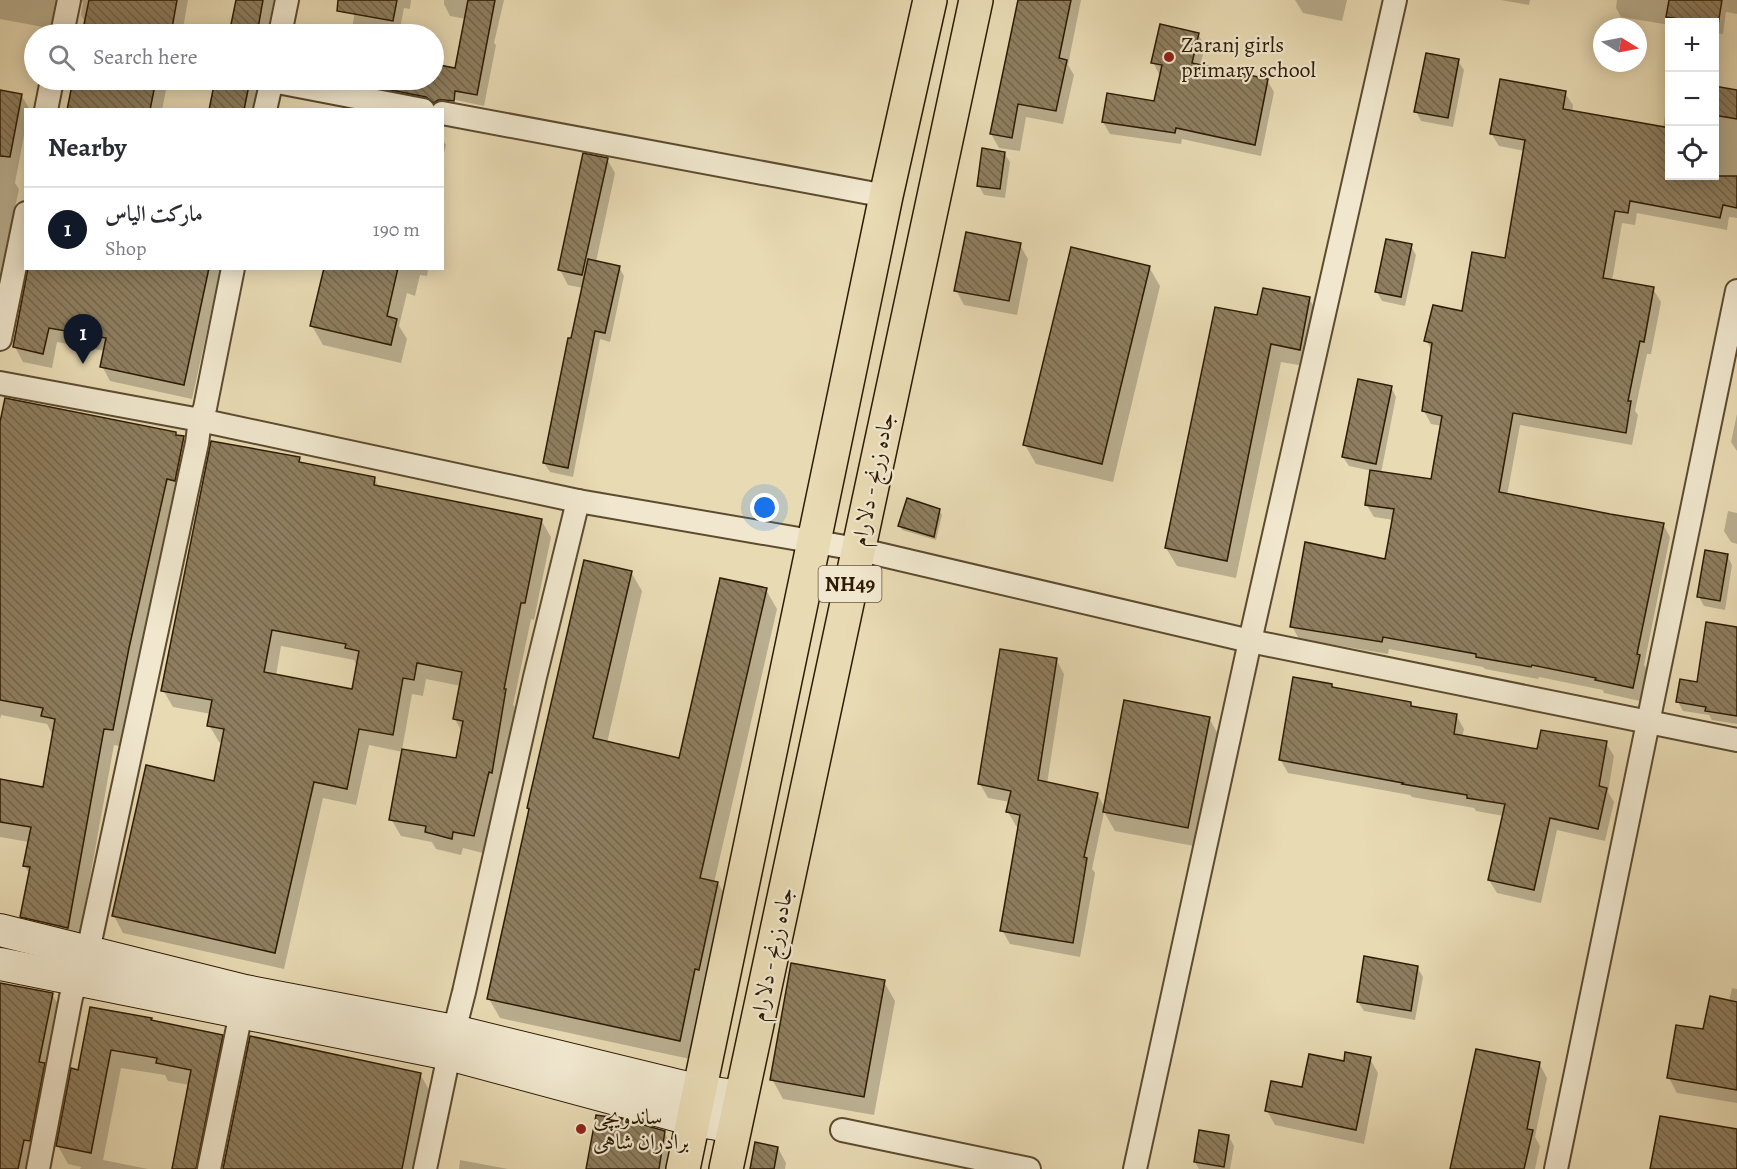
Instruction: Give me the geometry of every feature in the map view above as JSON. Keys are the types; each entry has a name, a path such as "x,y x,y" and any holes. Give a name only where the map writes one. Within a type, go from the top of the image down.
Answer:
{"highway":[{"name":"جاده زرنج - دلارام","path":"683,1169 886,196 930,0"},
{"name":"جاده زرنج - دلارام","path":"726,1169 976,0"}],"main road":[{"path":"0,930 88,951 243,1002"},
{"path":"0,964 77,981 243,1002 451,1043 697,1105 738,1112"}],"street":[{"path":"64,24 69,0"},
{"path":"282,24 286,0"},
{"path":"1136,1169 1250,641 1395,0"},
{"path":"46,108 50,90"},
{"path":"265,108 270,90"},
{"path":"322,90 413,108"},
{"path":"444,113 886,196"},
{"path":"0,339 24,223"},
{"path":"38,1169 71,997 88,951 233,270"},
{"path":"1556,1169 1629,824 1737,291"},
{"path":"0,383 200,420 578,501 814,540 1250,641 1737,740"},
{"path":"425,1169 451,1043 578,501"},
{"path":"209,1169 243,1002"},
{"path":"842,1130 1029,1169"}],"building":[{"path":"89,0 177,0 173,24 84,24"},
{"path":"236,0 263,0 259,24 231,24"},
{"path":"338,0 397,0 393,21 337,11"},
{"path":"468,0 495,0 477,95 455,91 454,101 438,100 434,103 426,97 390,90 444,90 444,66 455,68"},
{"path":"1018,0 1071,0 1059,58 1067,60 1056,111 1018,104 1012,138 990,134"},
{"path":"1669,0 1722,0 1719,19 1666,17"},
{"path":"1160,24 1199,33 1192,63 1268,79 1255,145 1176,128 1175,133 1102,122 1107,93 1154,101 1162,65 1151,63"},
{"path":"1426,53 1459,59 1448,118 1414,112"},
{"path":"1500,79 1566,91 1563,109 1665,127 1665,180 1719,180 1719,176 1737,176 1737,208 1723,205 1720,218 1630,201 1628,213 1615,211 1603,278 1654,287 1644,342 1640,341 1628,401 1631,401 1626,433 1513,413 1499,492 1664,523 1637,654 1640,655 1633,688 1595,680 1596,678 1476,657 1476,654 1383,637 1382,642 1290,627 1305,542 1385,559 1394,509 1365,505 1370,470 1431,479 1442,416 1422,411 1432,343 1424,341 1433,305 1462,311 1472,252 1505,258 1525,140 1490,134"},
{"path":"1719,87 1737,90 1737,119 1719,116"},
{"path":"0,90 22,94 10,157 0,156"},
{"path":"71,90 154,90 150,108 67,108"},
{"path":"213,90 248,90 244,108 209,108"},
{"path":"982,148 1005,152 1000,189 977,186"},
{"path":"583,153 608,158 582,275 558,270"},
{"path":"966,232 1021,243 1009,301 954,291"},
{"path":"1386,239 1412,244 1401,297 1375,292"},
{"path":"1071,247 1150,266 1102,464 1023,445"},
{"path":"588,259 620,266 605,333 595,331 568,468 543,463 568,338 571,338"},
{"path":"28,270 209,270 184,385 100,367 106,338 49,328 43,354 13,347"},
{"path":"324,270 398,270 387,316 397,319 391,345 310,326"},
{"path":"1263,288 1310,297 1300,350 1271,344 1227,561 1165,548 1215,307 1257,315"},
{"path":"1358,379 1392,386 1376,464 1342,457"},
{"path":"5,398 176,432 176,435 184,436 175,481 167,479 113,730 104,729 68,928 20,917 30,867 23,866 31,827 0,822 0,779 43,787 55,719 41,716 43,708 0,700 0,422"},
{"path":"211,441 300,457 299,462 375,477 374,485 542,519 525,603 521,603 504,689 506,689 492,773 489,772 474,836 453,832 452,839 425,832 426,826 389,820 402,749 456,758 463,721 453,719 462,672 417,663 414,680 403,678 393,735 359,729 347,789 314,782 275,953 112,916 146,765 214,781 224,729 207,726 212,700 161,691","holes":["272,630 346,644 345,648 359,651 352,689 264,672"]},
{"path":"907,498 940,509 934,537 898,526"},
{"path":"1705,550 1728,554 1720,601 1697,597"},
{"path":"584,560 632,571 593,738 679,758 720,578 767,588 700,878 718,882 699,970 695,969 680,1041 487,999 529,809 527,808"},
{"path":"1706,622 1737,627 1737,716 1705,711 1706,707 1676,702 1680,679 1697,682"},
{"path":"1000,649 1057,658 1038,780 1098,793 1084,857 1087,858 1073,943 1000,931 1020,815 1006,812 1011,791 978,784"},
{"path":"1293,677 1411,702 1411,706 1457,714 1454,734 1537,749 1541,730 1607,741 1599,786 1607,788 1598,829 1550,818 1534,890 1488,880 1505,804 1279,760"},
{"path":"1124,700 1210,717 1188,828 1103,812"},
{"path":"1364,956 1418,966 1411,1011 1357,1002"},
{"path":"791,963 885,980 864,1097 770,1080"},
{"path":"0,983 53,993 39,1062 45,1063 30,1141 24,1140 18,1169 0,1169"},
{"path":"1710,996 1737,1002 1737,1090 1667,1078 1676,1025 1703,1029"},
{"path":"90,1007 152,1018 151,1020 223,1035 196,1169 172,1169 191,1070 156,1063 157,1058 111,1050 91,1153 56,1146 71,1068 78,1070"},
{"path":"250,1036 421,1073 402,1169 223,1169"},
{"path":"1476,1049 1540,1062 1527,1129 1533,1130 1524,1169 1450,1169"},
{"path":"1345,1052 1371,1057 1356,1130 1265,1111 1271,1081 1302,1087 1309,1054 1344,1061"},
{"path":"596,1115 623,1119 665,1131 659,1169 586,1169"},
{"path":"1660,1116 1737,1129 1737,1169 1650,1169"},
{"path":"1199,1130 1229,1135 1224,1167 1194,1162"},
{"path":"755,1142 778,1147 774,1169 750,1169"}],"place":[{"name":"Zaranj girls primary school","path":"1169,57"},
{"name":"مارکت الیاس","path":"83,364"},
{"name":"ساندویچی برادران شاهی","path":"581,1129"}]}
